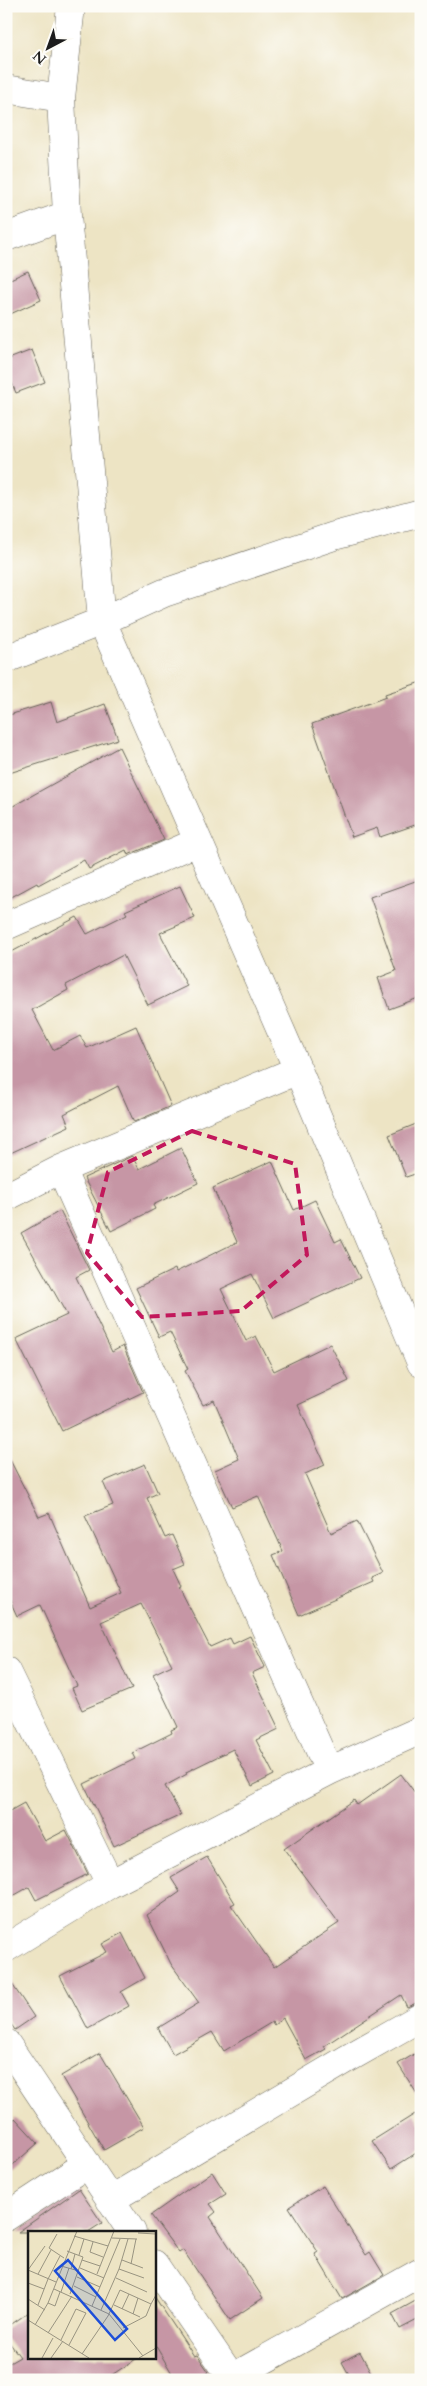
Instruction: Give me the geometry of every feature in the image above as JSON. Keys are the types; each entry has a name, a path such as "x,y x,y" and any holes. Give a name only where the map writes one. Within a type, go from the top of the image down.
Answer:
{"street":[{"path":"71,6 61,98 67,215 102,621 298,1070 421,1363"},
{"path":"6,89 61,98"},
{"path":"6,237 67,215"},
{"path":"6,659 102,621 164,592 334,536 421,513"},
{"path":"6,926 197,842"},
{"path":"6,1197 61,1169 298,1070"},
{"path":"61,1169 329,1771"},
{"path":"6,1671 110,1884"},
{"path":"6,1948 110,1884 329,1771 421,1730"},
{"path":"110,2200 421,2017"},
{"path":"6,2043 131,2231"},
{"path":"6,2217 87,2164"},
{"path":"155,2266 230,2379 421,2272"}],"highlighted area":[{"path":"192,1131 295,1164 307,1255 241,1311 142,1317 87,1253 108,1172"}],"building":[{"path":"28,271 41,300 6,316 6,281"},
{"path":"32,350 45,382 16,393 6,369 6,360"},
{"path":"421,682 421,823 380,837 377,828 352,837 312,724 386,697 385,694"},
{"path":"51,702 57,722 105,704 118,739 6,774 6,716"},
{"path":"119,747 164,840 128,855 126,850 89,869 84,860 6,900 6,810"},
{"path":"421,879 421,997 389,1009 378,978 396,971 370,897"},
{"path":"180,886 195,918 160,933 187,986 148,1005 123,955 66,985 68,990 32,1010 53,1050 80,1036 87,1048 136,1026 171,1106 134,1122 118,1086 64,1114 69,1126 6,1155 6,955 77,917 87,934 127,914 125,911"},
{"path":"421,1122 421,1172 406,1177 389,1135"},
{"path":"181,1148 198,1183 153,1205 155,1209 111,1231 84,1178 132,1156 139,1169"},
{"path":"272,1161 294,1210 315,1200 335,1242 341,1239 360,1278 274,1318 252,1274 221,1289 246,1341 256,1336 274,1371 330,1344 349,1381 298,1405 325,1465 305,1474 331,1533 357,1521 383,1573 372,1578 374,1582 299,1615 273,1555 283,1551 258,1496 232,1507 215,1470 239,1459 214,1400 203,1405 185,1371 188,1369 170,1332 159,1337 136,1288 175,1269 176,1272 237,1242 213,1188"},
{"path":"60,1211 89,1270 76,1277 112,1352 123,1346 143,1392 62,1431 16,1339 67,1315 21,1233"},
{"path":"6,1452 39,1517 49,1513 90,1607 121,1593 85,1516 113,1505 103,1482 145,1464 158,1493 147,1498 165,1538 172,1535 185,1564 173,1569 181,1586 179,1587 210,1647 230,1638 233,1644 250,1636 265,1667 252,1673 279,1729 256,1740 274,1775 252,1786 233,1749 186,1772 187,1774 165,1786 181,1815 114,1846 84,1784 135,1759 132,1753 172,1733 171,1730 178,1727 153,1674 172,1665 141,1604 101,1622 132,1689 82,1710 72,1688 77,1686 40,1605 17,1616 6,1592"},
{"path":"401,1774 421,1801 421,2001 407,2007 401,1995 324,2046 326,2049 306,2060 283,2018 274,2025 272,2022 224,2051 212,2032 173,2054 158,2028 199,2003 171,1964 147,1915 180,1892 171,1878 207,1857 235,1903 231,1905 274,1967 339,1923 284,1849 354,1800 357,1805"},
{"path":"24,1803 45,1841 66,1830 88,1874 36,1900 29,1887 6,1900 6,1813"},
{"path":"122,1933 145,1978 121,1992 129,2006 88,2029 60,1976 107,1952 102,1944"},
{"path":"6,1975 34,2017 15,2030 6,2017"},
{"path":"421,2050 421,2100 398,2064"},
{"path":"100,2053 144,2127 104,2150 61,2076"},
{"path":"415,2114 421,2124 421,2150 391,2169 372,2141"},
{"path":"15,2118 38,2143 6,2171 6,2130"},
{"path":"212,2172 226,2194 210,2204 216,2212 210,2217 263,2298 230,2320 183,2250 179,2253 151,2215"},
{"path":"323,2186 366,2255 370,2252 384,2275 342,2299 315,2254 318,2252 289,2207"},
{"path":"79,2189 102,2223 90,2231 18,2232"},
{"path":"155,2298 194,2356 197,2355 209,2372 198,2380 176,2380 155,2345"},
{"path":"421,2298 421,2318 400,2329 392,2314"},
{"path":"28,2313 28,2358 137,2358 104,2380 6,2380 6,2365 20,2357 6,2338 6,2328"},
{"path":"360,2352 375,2380 352,2380 342,2362"}]}
